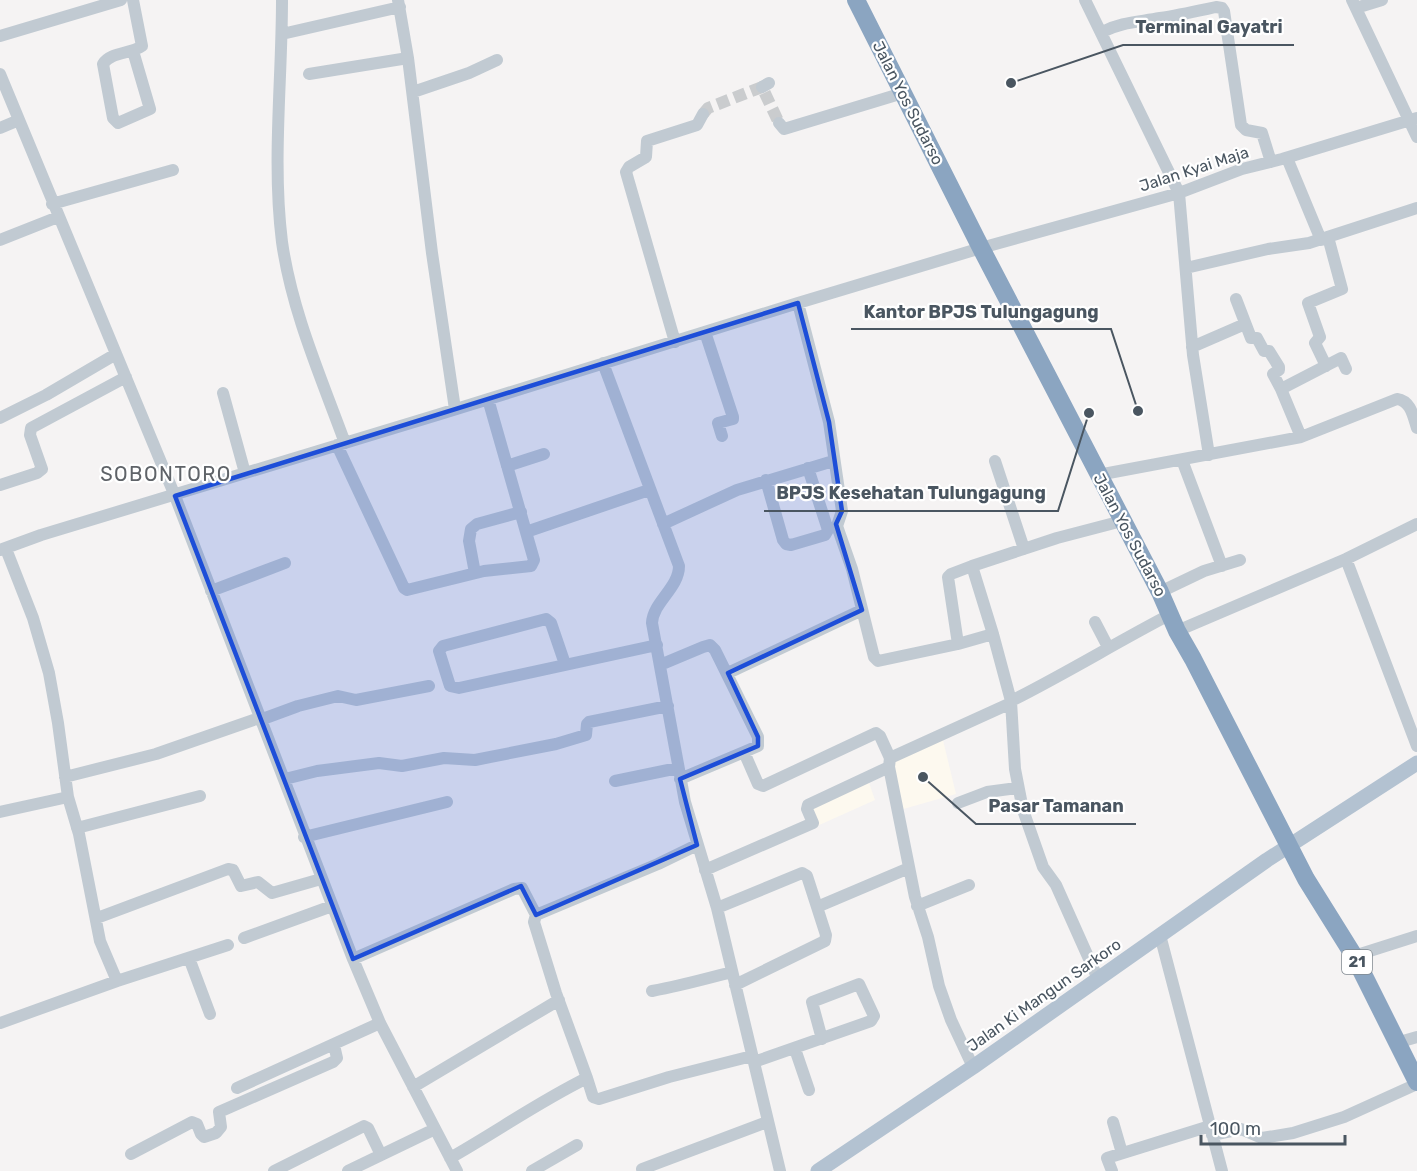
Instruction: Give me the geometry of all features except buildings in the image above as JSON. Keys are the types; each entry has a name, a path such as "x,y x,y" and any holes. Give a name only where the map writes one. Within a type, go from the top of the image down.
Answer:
{"highway":[{"name":"Jalan Yos Sudarso","path":"856,0 981,248 1160,592 1177,631 1194,658 1290,846"},
{"name":"21","path":"1290,846 1306,879 1354,956 1417,1083"}],"main road":[{"name":"Jalan Ki Mangun Sarkoro","path":"823,1170 1160,935 1417,763"}],"street":[{"path":"282,0 277,163 283,243 299,317 341,444 404,588 411,590 475,573 533,565 534,560 488,399"},
{"path":"1085,0 1179,193 1192,346 1209,455"},
{"path":"1382,0 1354,4 1413,119 1417,137"},
{"path":"0,36 95,4 127,1 142,44 141,48 109,58 103,64 113,118 118,123 150,109 133,51"},
{"path":"282,34 399,4 455,409"},
{"path":"1102,32 1120,24 1216,7 1222,8 1241,125 1246,130 1262,133 1271,162"},
{"path":"309,74 408,58"},
{"path":"412,92 469,73 496,60"},
{"path":"0,74 175,496 260,719 285,778 304,837 353,959 380,1023 457,1171"},
{"path":"778,123 783,129 903,93"},
{"path":"675,342 626,172 629,167 646,158 647,141 697,125 704,114"},
{"name":"Jalan Kyai Maja","path":"3,549 41,535 175,496 798,303 981,248 1179,193 1242,169 1287,158 1413,119"},
{"path":"0,128 19,120"},
{"path":"1287,158 1325,239 1342,288 1308,303 1320,336 1315,343 1326,366"},
{"path":"52,204 173,170"},
{"path":"1186,268 1268,249 1325,239 1417,208"},
{"path":"0,240 58,218"},
{"path":"1236,299 1251,338 1257,338 1264,351 1269,351 1279,367 1279,370 1273,374 1301,437"},
{"path":"798,303 829,422 842,511 837,526 852,569 876,660 958,644 993,633"},
{"path":"1192,346 1245,324"},
{"path":"705,332 733,417 718,423 722,436"},
{"path":"0,418 46,395 116,354"},
{"path":"1281,389 1341,358 1346,369"},
{"path":"603,363 678,562 677,578 652,618 679,773 697,845 717,908 780,1171"},
{"path":"0,485 37,473 42,469 30,435 31,428 126,377"},
{"path":"223,393 245,473"},
{"path":"1098,475 1301,437 1397,399 1404,400 1409,405 1417,428"},
{"path":"507,466 544,453"},
{"path":"1182,460 1222,566"},
{"path":"995,461 1024,549"},
{"path":"663,524 737,489 830,462"},
{"path":"765,480 784,542 789,545 802,542 825,535 828,530 808,468"},
{"path":"526,532 649,490"},
{"path":"475,573 469,541 471,529 477,524 520,512"},
{"path":"958,644 948,577 951,574 1057,538 1122,521"},
{"path":"1177,631 1346,559 1417,524"},
{"path":"3,549 33,618 49,673 68,797 77,828 100,941 117,981"},
{"path":"1346,559 1417,746"},
{"path":"1160,592 1204,572 1240,560"},
{"path":"211,591 285,563"},
{"path":"972,566 1011,702 1017,788 1044,867 1056,885 1098,979"},
{"path":"728,673 862,610"},
{"path":"705,870 813,823 807,809 808,805 1050,682 1108,647 1170,614"},
{"path":"565,664 551,623 546,619 443,645 439,651 446,679 453,688 657,645"},
{"path":"1095,622 1108,647"},
{"path":"615,781 679,773 758,746 758,737 728,673 710,645 660,665"},
{"path":"65,777 156,754 298,706 339,696 356,700 429,686"},
{"path":"285,778 317,771 379,763 402,766 444,758 475,759 549,746 586,735 589,722 668,706"},
{"path":"744,752 758,784 763,786 876,733 880,736 890,762 917,906 928,936 944,1004 973,1067"},
{"path":"958,802 987,792 1017,788"},
{"path":"77,828 200,796"},
{"path":"0,812 68,797"},
{"path":"304,837 447,802"},
{"path":"536,915 658,864 697,845"},
{"path":"817,907 909,868"},
{"path":"97,918 228,869 233,870 241,886 258,882 272,893 321,879"},
{"path":"652,991 687,985 700,979 733,979 825,941 826,934 807,876 802,873 717,908"},
{"path":"917,906 969,885"},
{"path":"353,959 514,889 522,888 536,915 534,922 593,1097 599,1099 669,1077 795,1049 822,1039 872,1020 874,1016 859,984 813,1000 814,1015 822,1039"},
{"path":"244,938 332,906"},
{"path":"1160,935 1222,1171"},
{"path":"1354,956 1417,936"},
{"path":"0,1023 117,981 228,945"},
{"path":"189,958 210,1014"},
{"path":"412,1087 559,1000"},
{"path":"237,1088 380,1023"},
{"path":"1396,1043 1417,1037"},
{"path":"131,1154 192,1122 197,1124 204,1137 216,1133 221,1127 219,1112 333,1062 337,1058 334,1045"},
{"path":"795,1049 809,1090"},
{"path":"450,1158 550,1096 587,1078"},
{"path":"1112,1171 1107,1158 1122,1153 1211,1131 1241,1130 1262,1138 1293,1133 1344,1117 1417,1083"},
{"path":"642,1169 767,1122"},
{"path":"1113,1122 1122,1153"},
{"path":"274,1171 364,1126 368,1128 381,1155"},
{"path":"348,1171 435,1129"},
{"path":"532,1171 577,1145"}],"highlighted area":[{"path":"798,303 829,422 842,511 836,524 862,610 728,673 758,737 758,746 680,779 697,845 536,915 521,886 353,959 175,496"}],"shaded area":[{"path":"942,736 956,794 900,810 892,759"},
{"path":"868,780 875,800 817,826 808,806"}],"tunnel":[{"path":"703,114 708,108 762,87 779,123"}],"place":[{"name":"Terminal Gayatri","path":"1011,83"},
{"name":"Kantor BPJS Tulungagung","path":"1138,411"},
{"name":"BPJS Kesehatan Tulungagung","path":"1089,413"},
{"name":"Pasar Tamanan","path":"923,777"}],"district":[{"name":"SOBONTORO","path":"166,474"}]}
